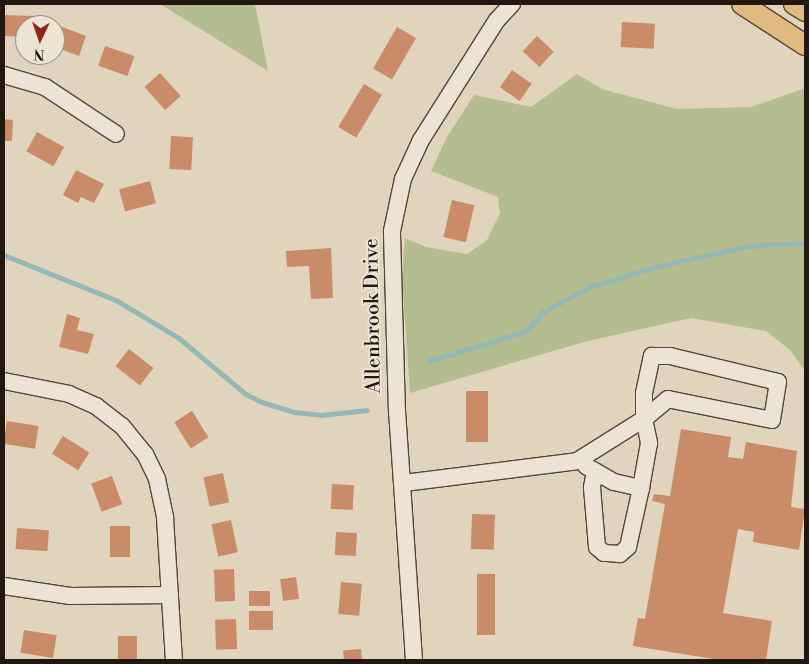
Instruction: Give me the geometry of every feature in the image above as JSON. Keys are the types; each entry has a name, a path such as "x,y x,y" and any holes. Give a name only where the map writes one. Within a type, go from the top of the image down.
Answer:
{"main road":[{"path":"742,4 805,45"},
{"path":"794,4 805,11"}],"street":[{"name":"Allenbrook Drive","path":"414,660 392,315 391,246 397,199 421,140 497,20 512,4"},
{"path":"4,75 46,87 116,134"},
{"path":"404,484 577,461 644,419 668,399 772,420 778,382 670,356 652,356 644,393 644,419 649,443 628,546 620,554 604,553 596,547 592,487 595,471"},
{"path":"4,381 69,394 96,406 122,426 145,454 157,479 163,502 174,660"},
{"path":"577,461 614,482 641,488"},
{"path":"4,586 70,596 170,595"}],"green space":[{"path":"160,4 255,4 268,71"},
{"path":"577,74 602,89 677,109 751,107 805,88 805,371 790,350 766,331 691,318 584,342 410,393 402,275 405,238 426,247 467,254 487,240 500,213 498,197 431,171 447,137 474,95 531,107"}],"building":[{"path":"5,15 15,15 15,37 4,36"},
{"path":"622,22 655,24 654,49 621,47"},
{"path":"397,27 416,38 392,80 373,69"},
{"path":"65,28 86,36 79,56 65,51"},
{"path":"537,36 554,52 539,67 523,51"},
{"path":"105,46 134,56 127,76 98,66"},
{"path":"512,70 532,84 520,101 500,87"},
{"path":"160,73 181,96 165,110 144,87"},
{"path":"364,84 382,95 356,138 338,127"},
{"path":"4,119 13,120 12,141 4,141"},
{"path":"37,132 64,147 53,166 26,151"},
{"path":"171,136 193,137 191,170 169,169"},
{"path":"76,170 104,184 94,203 81,197 78,203 63,195"},
{"path":"150,181 156,203 125,211 119,189"},
{"path":"452,200 474,205 466,242 443,237"},
{"path":"331,248 333,298 311,299 309,266 287,267 286,251"},
{"path":"67,314 80,318 77,330 94,334 88,354 59,347"},
{"path":"129,349 153,368 140,385 115,366"},
{"path":"466,391 488,391 488,442 466,442"},
{"path":"192,411 208,437 191,448 174,422"},
{"path":"7,421 39,426 35,449 4,444"},
{"path":"681,429 731,437 728,457 743,459 746,442 797,451 791,507 805,509 799,550 753,542 754,532 738,529 723,613 772,621 766,660 720,660 633,646 638,618 645,619 665,504 652,501 654,494 670,496"},
{"path":"63,436 89,452 78,470 52,454"},
{"path":"223,473 229,502 210,507 203,477"},
{"path":"112,476 122,504 102,512 91,484"},
{"path":"332,484 354,485 353,510 331,509"},
{"path":"472,514 495,515 494,550 471,549"},
{"path":"231,520 238,552 218,556 211,524"},
{"path":"110,526 130,526 130,557 110,557"},
{"path":"17,528 49,530 47,551 16,549"},
{"path":"336,532 357,533 356,556 335,555"},
{"path":"234,569 235,601 215,602 214,570"},
{"path":"477,574 495,574 495,635 477,635"},
{"path":"296,577 299,599 283,601 280,579"},
{"path":"341,582 362,584 359,616 338,614"},
{"path":"249,591 270,591 270,606 249,606"},
{"path":"249,611 273,611 273,630 249,630"},
{"path":"236,619 237,649 216,650 215,620"},
{"path":"24,630 57,635 53,658 20,653"},
{"path":"118,636 137,636 137,660 118,660"},
{"path":"361,649 362,660 344,660 343,651"}],"waterway":[{"path":"429,361 526,331 543,312 590,287 651,268 749,246 805,243"},
{"path":"4,255 116,300 179,338 246,394 262,402 294,412 321,415 367,410"}]}
